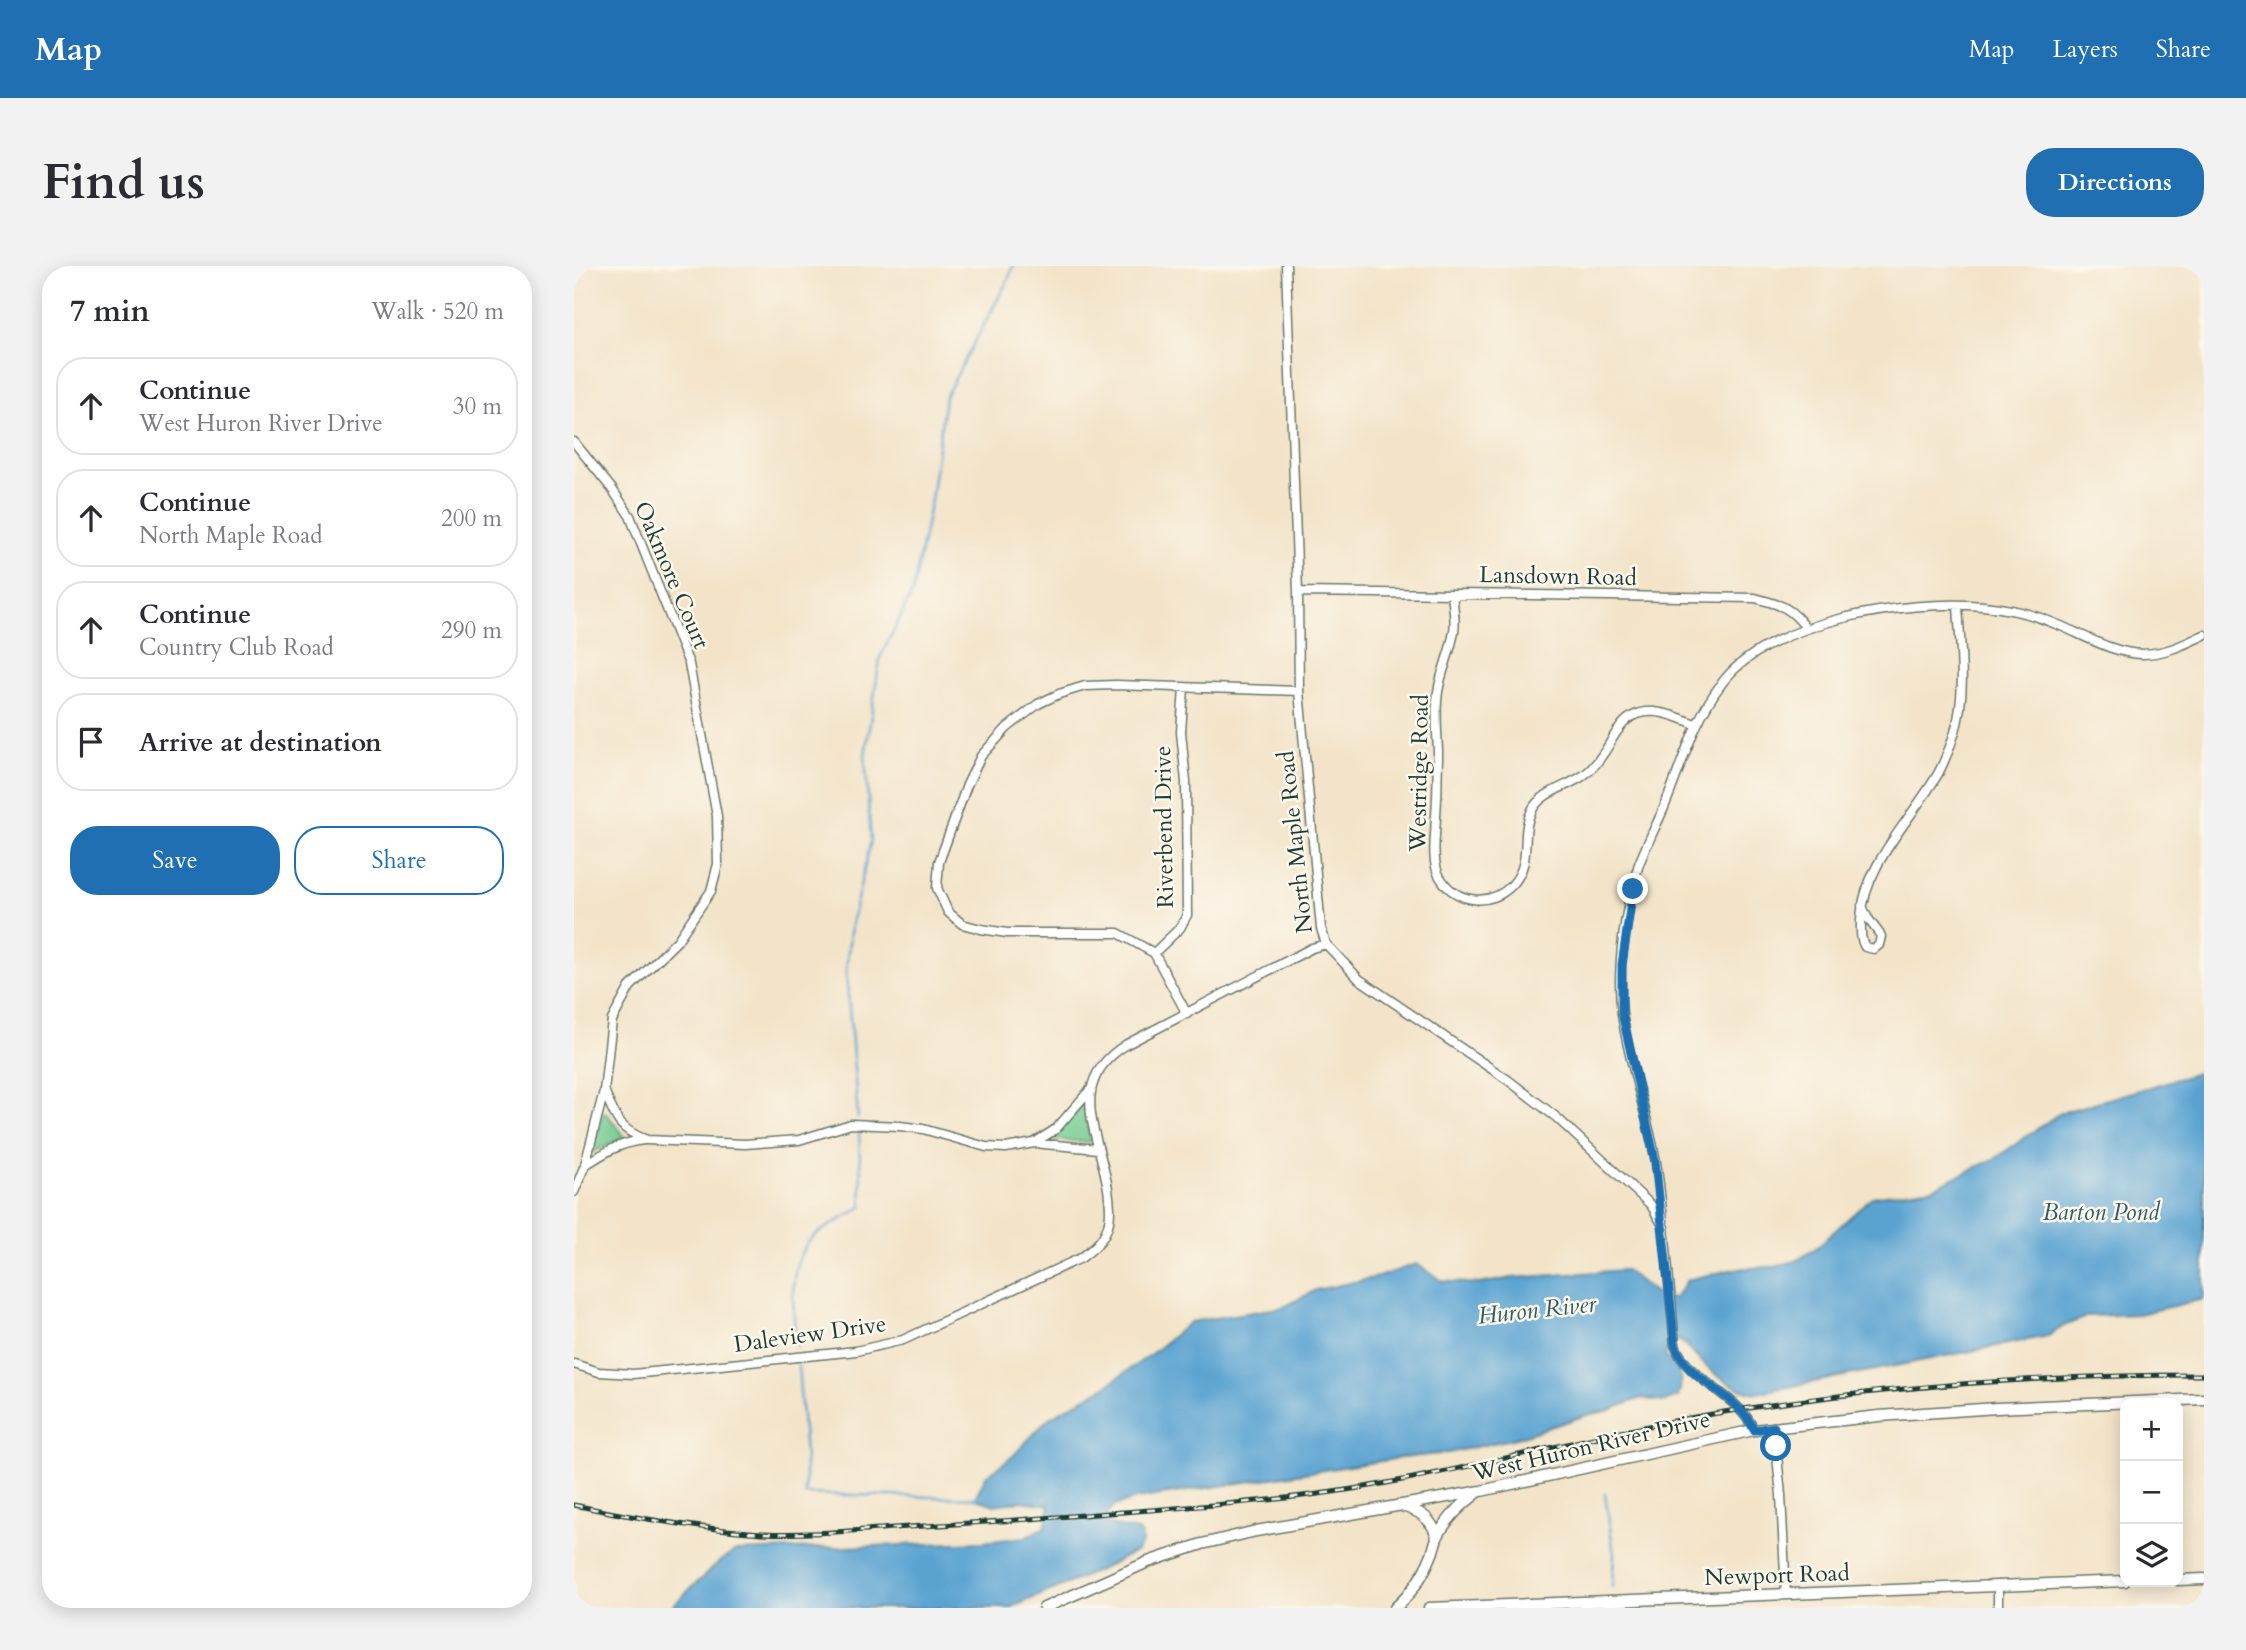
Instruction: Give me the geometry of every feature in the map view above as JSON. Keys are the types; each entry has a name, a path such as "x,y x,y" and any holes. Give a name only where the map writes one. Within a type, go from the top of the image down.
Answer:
{"street":[{"name":"North Maple Road","path":"1286,266 1299,691 1320,921 1326,944 1359,979 1508,1080 1556,1117 1642,1195 1664,1227 1675,1345 1685,1365 1731,1400 1754,1430"},
{"name":"Oakmore Court","path":"574,442 630,516 689,664 717,816 718,864 711,891 677,941 630,987 619,1005 608,1036 604,1091"},
{"name":"Lansdown Road","path":"1298,592 1755,598 1793,611 1806,628"},
{"name":"Westridge Road","path":"1452,594 1455,629 1438,691 1436,711 1438,787 1434,850 1438,875 1461,896 1472,901 1489,900 1509,888 1525,866 1532,810 1542,798 1585,775 1596,764 1619,727 1629,717 1641,712 1658,711 1695,724"},
{"path":"1664,1227 1655,1160 1622,1013 1622,965 1627,917 1639,864 1695,724 1722,682 1739,663 1806,628 1869,612 1929,605 1984,606 2020,612 2130,652 2154,653 2172,649 2204,635"},
{"path":"1862,906 1881,936 1879,945 1874,949 1862,944 1862,906 1868,884 1884,854 1939,771 1954,735 1961,706 1962,685 1958,605"},
{"path":"1187,1014 1154,953 1118,933 1007,933 962,924 948,912 937,888 939,862 967,785 981,756 1007,728 1038,704 1059,694 1085,686 1299,691"},
{"name":"Riverbend Drive","path":"1154,953 1180,928 1187,915 1186,782 1181,732 1184,687"},
{"path":"1034,1143 1056,1129 1089,1091 1100,1067 1113,1053 1312,948 1326,944"},
{"path":"604,1091 621,1126 632,1135 647,1140"},
{"path":"574,1192 585,1165 604,1091"},
{"name":"Daleview Drive","path":"574,1364 599,1372 633,1374 856,1351 903,1340 1081,1258 1097,1246 1107,1230 1111,1208 1089,1091"},
{"path":"585,1165 612,1148 630,1141 745,1144 773,1142 799,1140 851,1124 923,1129 986,1147 1006,1148 1034,1143 1098,1149"},
{"name":"West Huron River Drive","path":"1044,1608 1149,1562 1202,1544 1256,1531 1481,1491 1754,1430 1878,1416 2204,1399"},
{"path":"1774,1427 1781,1495 1786,1594"},
{"path":"1395,1608 1408,1596 1419,1579 1432,1555 1437,1538 1460,1506 1481,1491"},
{"path":"1394,1505 1413,1509 1429,1519 1437,1538"},
{"path":"2183,1580 2204,1579"},
{"name":"Newport Road","path":"1429,1608 2120,1581"},
{"path":"1998,1585 1998,1608"}],"green space":[{"path":"1081,1107 1085,1108 1090,1142 1055,1140 1053,1135"},
{"path":"605,1112 624,1138 591,1153 603,1113"}],"water":[{"name":"Barton Pond","path":"2204,1071 2204,1299 2139,1314 2088,1316 2048,1336 1757,1393 1724,1380 1679,1340 1671,1341 1665,1356 1677,1370 1681,1384 1678,1397 1664,1402 1641,1398 1516,1438 1448,1453 1136,1499 1114,1506 1106,1516 1106,1524 1138,1531 1142,1536 1142,1543 1137,1551 1010,1608 670,1608 720,1561 736,1551 982,1542 1025,1537 1045,1527 1050,1505 1021,1501 994,1505 975,1498 986,1476 1013,1456 1049,1418 1106,1386 1190,1322 1284,1307 1316,1290 1378,1277 1416,1264 1443,1281 1479,1284 1512,1278 1625,1270 1654,1292 1675,1298 1687,1280 1734,1269 1770,1267 1796,1261 1816,1248 1872,1197 1933,1188 1996,1158 2060,1113"}],"waterway":[{"path":"858,1118 846,971 851,924 871,841 865,755 880,658 913,591 931,500 945,397 1013,266"},
{"path":"797,1347 793,1292 797,1264 802,1252 814,1236 862,1207 859,1131"},
{"path":"798,1365 805,1455 805,1494 977,1498"},
{"path":"1605,1494 1614,1554 1612,1587"}],"railway":[{"path":"574,1505 691,1526 778,1533 844,1531 1198,1506 1349,1490 1698,1416 1801,1401 2030,1379 2204,1375"}],"route":[{"path":"1633,889 1622,965 1622,1013 1661,1195 1675,1345 1685,1365 1731,1400 1754,1430 1774,1427 1776,1446"}],"water label":[{"name":"Huron River","path":"1537,1310"}]}
